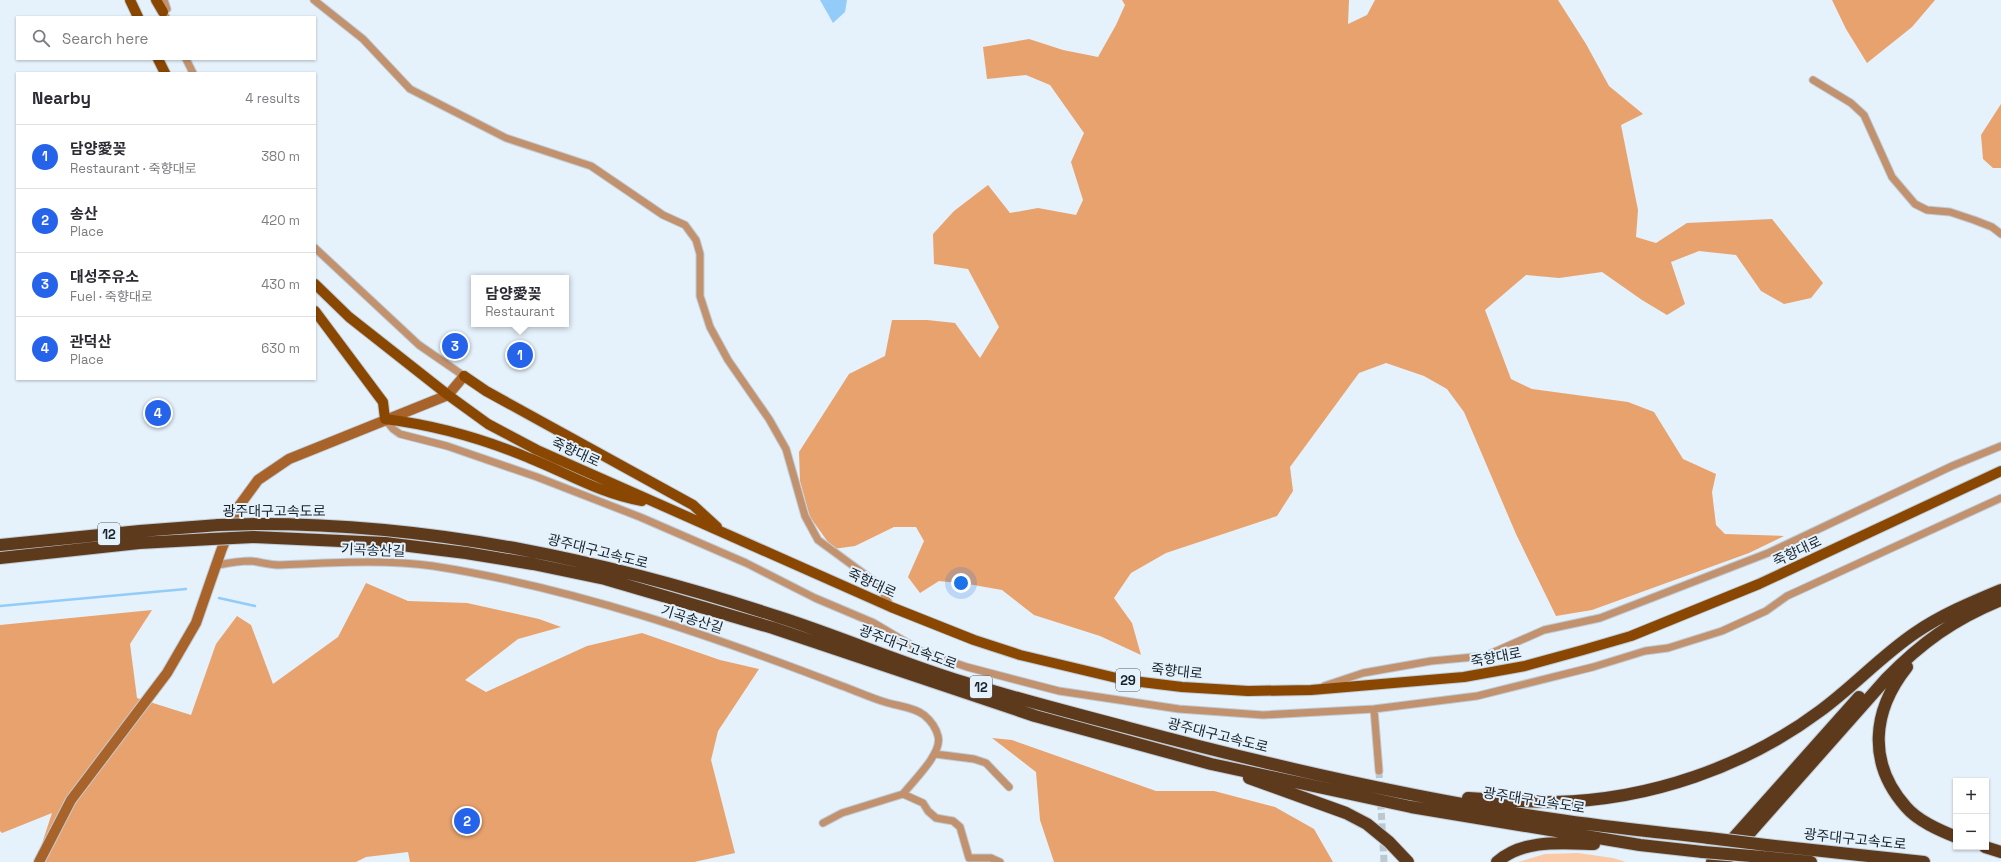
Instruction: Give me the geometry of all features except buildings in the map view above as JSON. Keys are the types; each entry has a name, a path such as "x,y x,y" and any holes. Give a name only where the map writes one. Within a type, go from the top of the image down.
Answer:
{"highway":[{"name":"광주대구고속도로","path":"0,545 140,531 219,525 258,524 307,524 467,539 610,567 778,617 960,682 1215,751 1415,796 1555,820 1924,862"},
{"name":"광주대구고속도로","path":"0,558 139,543 253,537 385,543 466,553 533,564 605,579 773,628 1035,716 1211,764 1411,807 1640,845 1811,862"},
{"path":"1953,836 1928,823 1906,808 1891,786 1881,760 1878,734 1883,706 1895,682 1952,611 2001,590"},
{"path":"1415,796 1556,802 1641,792 1711,771 1750,754 1789,732 1846,691 1880,660 1916,632 1940,625 2001,600"},
{"path":"1712,862 1880,673 1940,625"},
{"path":"1724,862 1886,679 1940,625"},
{"path":"1211,764 1346,813 1367,824 1389,842 1408,862"},
{"path":"1497,862 1503,857 1539,844 1640,845"},
{"path":"1989,848 2001,852"}],"main road":[{"path":"130,0 138,16"},
{"path":"156,0 164,15"},
{"path":"158,60 164,72"},
{"name":"죽향대로","path":"316,285 349,317 448,395 488,424 537,450 935,626 1020,655 1125,680 1182,687 1248,691 1311,690 1464,677 1525,666 1631,636 1759,584 2001,471"},
{"path":"316,312 383,402 385,419 414,422 496,445 530,458 602,490 622,497 655,503"},
{"path":"464,376 486,392 693,505 722,532"}],"street":[{"path":"164,0 167,9 164,15"},
{"path":"314,0 363,39 410,89 506,138 591,166 663,215 685,225 696,240 700,254 700,296 710,327 728,360 769,419 786,449 805,516 818,540 878,584 891,607"},
{"path":"186,60 192,72"},
{"path":"1813,80 1851,103 1864,116 1892,177 1915,204 1927,210 1950,212 1974,220 1992,227 2001,234"},
{"path":"39,862 71,800 167,673 196,622 218,564 221,551 239,506 258,480 289,459 385,419 448,395 464,376 419,345 316,249"},
{"path":"385,419 393,429 400,434 447,446 537,477 640,517 746,563 815,598 874,624 923,652 967,667 1059,691 1179,708 1263,715 1374,709 1477,696 1593,667 1645,651 1668,648 1722,631 1766,611 1787,596 2001,498"},
{"path":"1311,690 1363,673 1431,661 1485,656 1544,630 1600,618 1768,553 1952,466 2001,446"},
{"name":"기곡송산길","path":"218,564 249,561 277,565 356,562 411,564 501,578 551,590 746,650 885,702 924,714 931,722 938,736 939,745 935,754"},
{"path":"1374,709 1379,771"},
{"path":"823,823 842,813 903,794 935,754 974,759 986,764 1009,787"},
{"path":"903,794 923,803 928,811 936,818 953,821 960,827 969,858 990,858 1000,862"}],"shaded area":[{"path":"1122,0 1349,0 1348,24 1367,15 1375,0 1558,0 1586,44 1609,86 1643,114 1621,125 1638,210 1636,237 1656,243 1687,223 1772,219 1823,283 1811,298 1784,304 1761,291 1736,255 1699,251 1671,262 1685,304 1667,315 1642,300 1602,272 1559,278 1526,275 1485,310 1511,379 1532,389 1628,402 1654,412 1683,459 1716,474 1712,492 1716,525 1725,534 1784,536 1749,553 1592,610 1556,616 1516,534 1464,412 1447,389 1424,376 1386,363 1359,373 1290,467 1293,491 1277,516 1166,553 1131,573 1114,598 1132,623 1141,655 1100,636 1034,615 1002,590 939,581 920,593 908,577 924,541 916,527 894,527 855,546 833,549 810,517 800,481 799,452 849,374 885,356 892,320 927,320 955,323 980,358 999,327 968,269 934,264 933,234 954,211 988,185 1010,213 1038,208 1076,215 1083,200 1071,162 1084,133 1050,85 1026,75 987,79 983,47 1029,39 1063,50 1098,57 1116,25 1125,5"},
{"path":"1832,0 1935,0 1912,27 1867,63 1846,29"},
{"path":"2001,104 2001,168 1993,168 1983,159 1981,135"},
{"path":"366,583 408,601 467,603 539,619 561,627 518,639 465,680 486,692 587,646 642,633 720,660 759,669 718,731 711,760 735,853 694,862 410,862 408,852 366,857 356,862 36,862 52,813 2,833 0,831 0,625 152,610 130,644 137,698 191,715 216,644 237,616 251,625 273,684 338,637"},
{"path":"992,738 1012,740 1156,791 1214,791 1275,807 1314,829 1333,862 1054,862 1040,820 1036,772"},
{"path":"1578,853 1613,858 1626,862 1518,862 1545,854"}],"water":[{"path":"820,0 847,0 845,12 833,23"}],"waterway":[{"path":"0,606 186,589"},
{"path":"219,598 255,606"}],"tunnel":[{"path":"1379,771 1384,862"}],"place":[{"name":"대성주유소","path":"455,346"},
{"name":"담양愛꽂","path":"520,355"},
{"name":"관덕산","path":"158,413"},
{"name":"송산","path":"467,821"}]}
